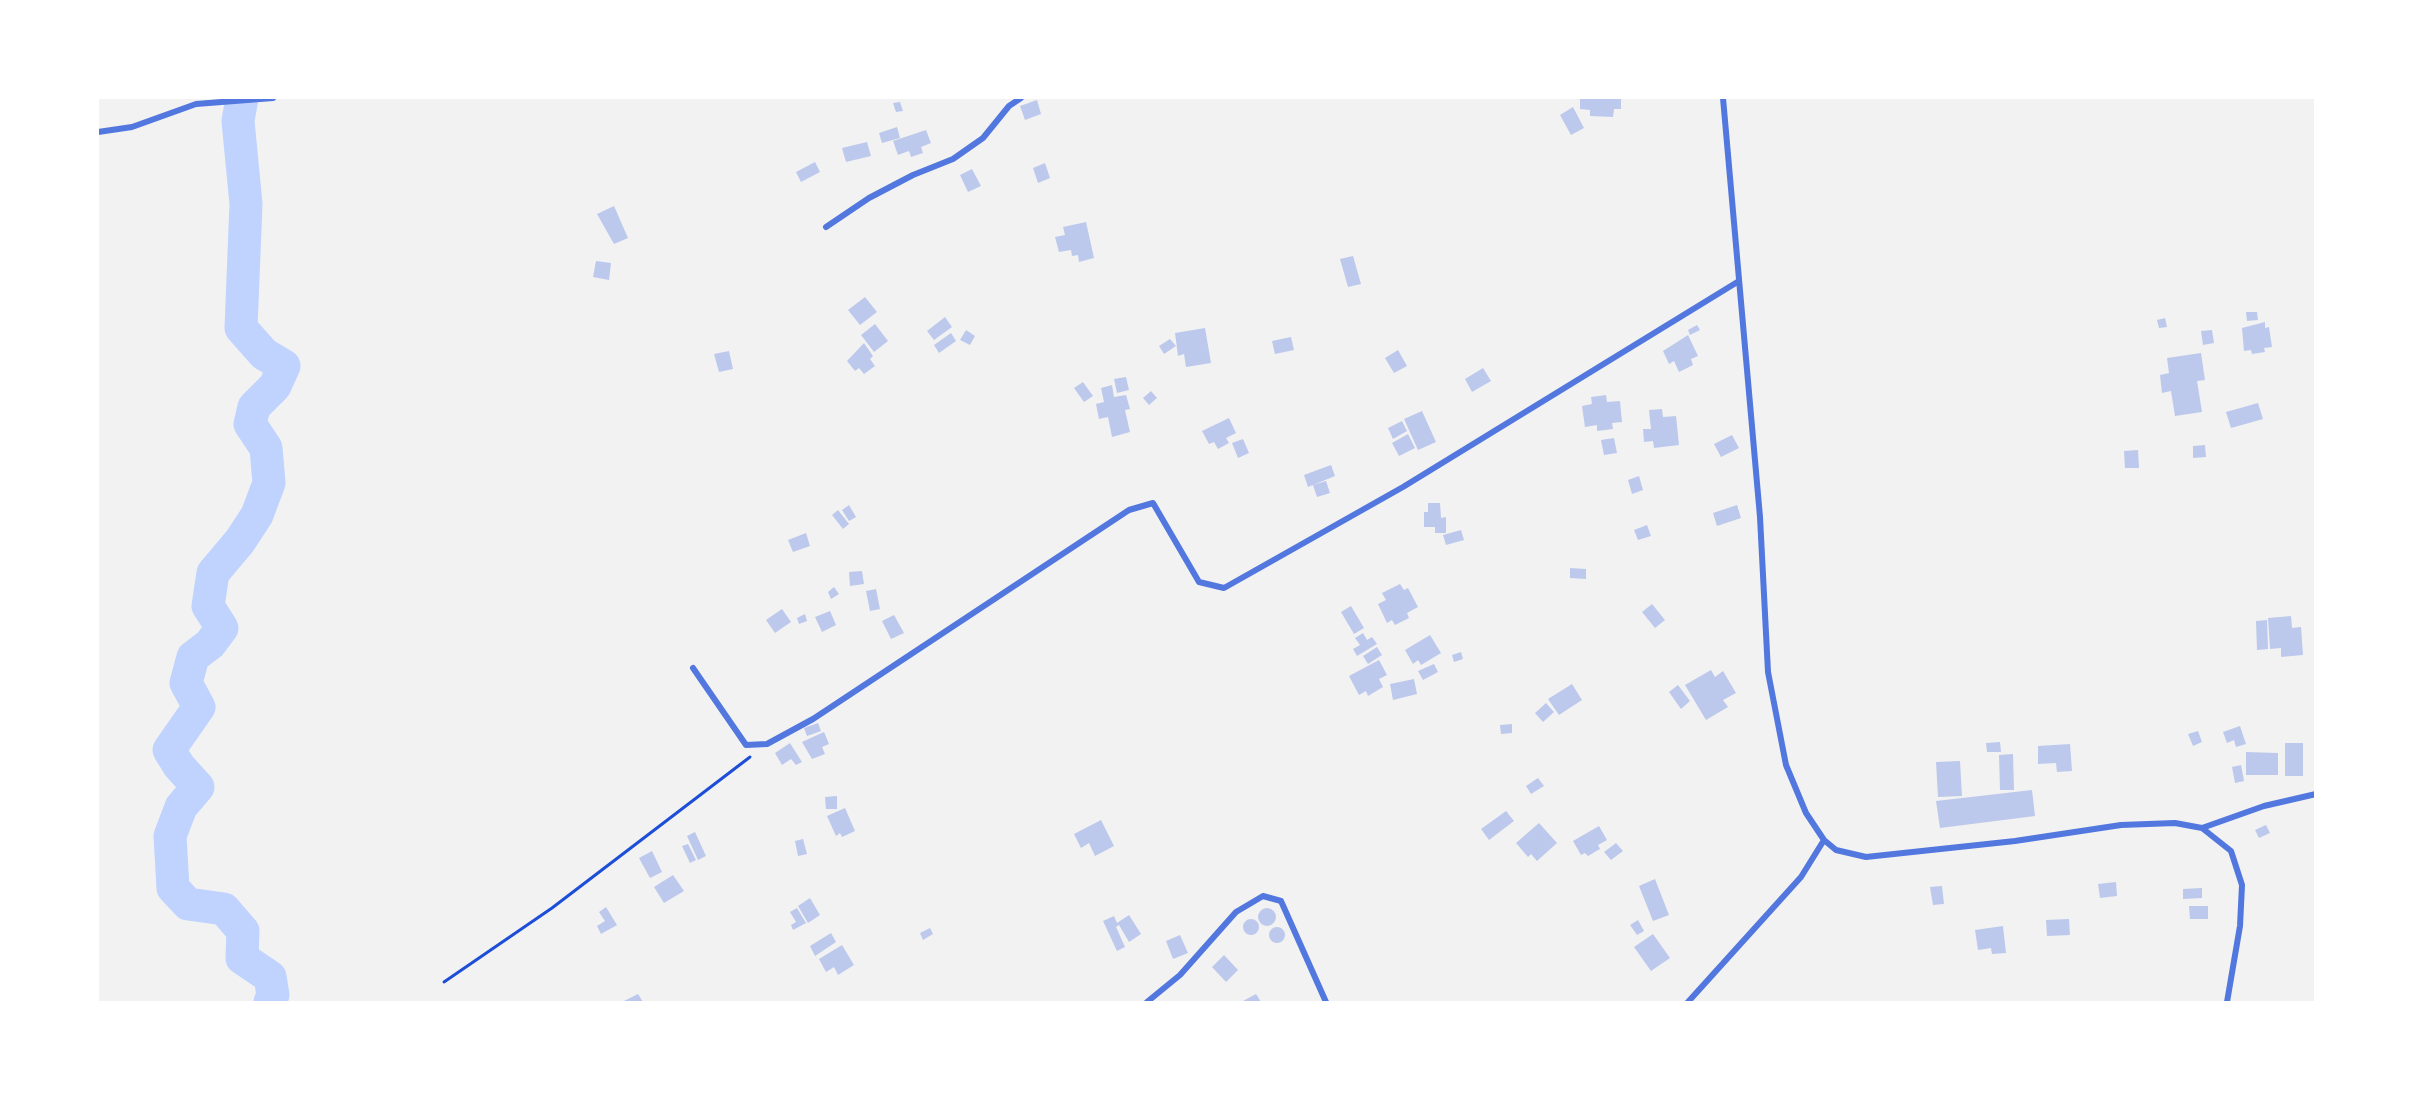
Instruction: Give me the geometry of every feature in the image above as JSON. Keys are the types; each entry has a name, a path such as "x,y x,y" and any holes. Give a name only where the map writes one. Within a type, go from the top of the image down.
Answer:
{"street":[{"path":"98,132 132,128 196,104 273,98"},
{"path":"826,227 869,198 913,175 953,159 983,138 1009,106 1021,98"},
{"path":"1723,98 1760,517 1764,630 1773,709 1792,782 1806,813 1824,840 1845,854 1866,857 2014,841 2121,825 2175,823 2202,828 2231,851 2242,885 2240,926 2227,1002"},
{"path":"693,668 746,745 767,744 813,719 1129,510 1153,502 1199,582 1224,588 1403,487 1739,280"},
{"path":"2202,828 2264,806 2316,794"},
{"path":"1688,1002 1802,877 1824,840"},
{"path":"1147,1002 1180,975 1236,912 1263,896 1281,901 1326,1002"}],"path":[{"path":"444,982 552,908 767,744"}],"building":[{"path":"1580,98 1621,98 1621,109 1614,109 1613,117 1590,116 1590,110 1580,109"},
{"path":"1037,100 1041,114 1025,120 1020,106"},
{"path":"900,102 903,111 896,112 893,103"},
{"path":"1573,107 1584,128 1571,135 1560,115"},
{"path":"897,127 900,138 882,143 879,133"},
{"path":"926,130 931,143 921,147 923,153 911,157 909,151 898,155 893,141"},
{"path":"867,142 871,156 846,162 842,148"},
{"path":"815,162 820,172 801,182 796,172"},
{"path":"1045,163 1050,178 1038,183 1033,168"},
{"path":"972,169 981,186 968,192 960,175"},
{"path":"614,206 628,238 614,244 597,214"},
{"path":"1086,222 1094,258 1079,262 1078,255 1072,256 1071,250 1059,252 1055,237 1065,235 1063,227"},
{"path":"1353,256 1361,284 1348,287 1340,259"},
{"path":"596,261 611,263 609,280 593,277"},
{"path":"865,297 877,312 860,325 848,310"},
{"path":"2246,312 2257,312 2258,320 2247,321"},
{"path":"945,317 952,327 934,340 927,331"},
{"path":"2165,318 2167,327 2159,328 2157,320"},
{"path":"2265,322 2265,328 2269,327 2272,347 2264,348 2265,352 2252,354 2251,350 2244,351 2242,328"},
{"path":"875,324 888,341 874,352 861,335"},
{"path":"1697,325 1700,330 1690,335 1688,330"},
{"path":"1205,328 1211,363 1186,367 1184,354 1178,356 1175,333"},
{"path":"966,330 975,336 970,345 960,340"},
{"path":"2212,330 2214,343 2203,345 2201,331"},
{"path":"951,333 956,341 939,353 934,345"},
{"path":"1688,335 1698,356 1691,359 1693,365 1679,372 1674,361 1669,364 1663,351"},
{"path":"1291,337 1294,350 1275,354 1272,341"},
{"path":"1170,339 1176,346 1164,354 1159,346"},
{"path":"864,343 873,356 870,359 875,366 864,374 859,368 855,371 847,361"},
{"path":"1398,350 1407,366 1394,373 1385,358"},
{"path":"729,351 733,369 719,372 714,354"},
{"path":"2201,353 2205,380 2197,381 2202,412 2175,416 2171,391 2162,393 2160,375 2169,373 2167,358"},
{"path":"1483,368 1491,381 1472,392 1465,379"},
{"path":"1126,377 1129,390 1117,393 1114,379"},
{"path":"1083,382 1093,396 1084,402 1074,388"},
{"path":"1112,385 1114,397 1126,395 1130,409 1125,410 1130,432 1112,437 1108,417 1099,419 1096,404 1104,402 1101,388"},
{"path":"1151,391 1157,398 1149,405 1143,398"},
{"path":"1606,395 1607,402 1620,401 1622,422 1612,423 1613,429 1597,431 1597,425 1585,427 1582,406 1592,404 1591,397"},
{"path":"2258,403 2263,419 2231,428 2226,412"},
{"path":"1662,409 1663,417 1676,416 1679,445 1654,448 1653,441 1644,442 1643,429 1651,429 1649,410"},
{"path":"1422,411 1436,442 1418,450 1404,419"},
{"path":"1229,418 1236,433 1226,438 1229,443 1218,449 1214,442 1209,444 1202,431"},
{"path":"1402,421 1407,431 1393,439 1388,428"},
{"path":"1408,434 1415,448 1399,456 1392,443"},
{"path":"1732,435 1739,448 1721,457 1714,444"},
{"path":"1614,438 1617,453 1604,455 1601,440"},
{"path":"1243,439 1249,453 1238,458 1232,443"},
{"path":"2205,445 2206,457 2193,458 2193,446"},
{"path":"2138,450 2139,468 2125,468 2124,451"},
{"path":"1331,465 1335,476 1308,487 1304,475"},
{"path":"1639,476 1643,490 1632,494 1628,480"},
{"path":"1326,481 1330,493 1317,497 1313,485"},
{"path":"1428,503 1440,503 1441,518 1446,517 1446,533 1435,533 1435,527 1424,527 1424,512 1428,512"},
{"path":"849,505 856,517 849,521 842,510"},
{"path":"1737,505 1741,518 1717,526 1713,513"},
{"path":"838,510 849,524 843,529 832,515"},
{"path":"1647,525 1651,536 1638,540 1634,530"},
{"path":"1461,530 1464,540 1446,545 1443,535"},
{"path":"806,533 810,546 793,552 788,540"},
{"path":"1570,568 1586,569 1586,579 1570,578"},
{"path":"862,571 864,584 850,586 849,572"},
{"path":"1400,584 1404,590 1408,588 1418,607 1407,613 1409,618 1395,625 1392,620 1387,623 1378,604 1386,600 1382,593"},
{"path":"834,587 839,594 831,599 828,592"},
{"path":"876,589 880,609 870,611 866,591"},
{"path":"1652,604 1665,620 1655,628 1642,612"},
{"path":"1351,606 1364,628 1354,634 1341,612"},
{"path":"782,609 791,622 775,633 766,620"},
{"path":"830,611 836,625 822,632 815,617"},
{"path":"805,614 807,621 799,624 797,618"},
{"path":"894,615 904,633 891,639 882,621"},
{"path":"2291,616 2292,628 2301,627 2303,655 2281,657 2281,648 2270,649 2268,618"},
{"path":"2267,620 2268,649 2257,650 2256,621"},
{"path":"1363,633 1367,640 1372,637 1377,644 1357,656 1353,649 1360,645 1355,638"},
{"path":"1430,635 1441,653 1421,665 1418,660 1413,664 1405,650"},
{"path":"1377,647 1382,655 1368,664 1363,656"},
{"path":"1461,652 1463,659 1454,662 1452,655"},
{"path":"1379,660 1387,675 1379,679 1383,687 1368,696 1366,691 1359,695 1349,676"},
{"path":"1434,664 1438,672 1423,680 1418,671"},
{"path":"1711,670 1715,677 1723,671 1736,693 1723,700 1728,707 1706,720 1685,685"},
{"path":"1414,679 1417,694 1393,700 1390,684"},
{"path":"1572,684 1582,700 1559,715 1548,699"},
{"path":"1678,685 1690,701 1681,709 1669,692"},
{"path":"1546,703 1554,712 1543,722 1535,713"},
{"path":"818,723 821,731 807,736 804,728"},
{"path":"1512,724 1512,733 1501,734 1500,725"},
{"path":"2240,726 2246,744 2236,747 2234,740 2227,743 2223,732"},
{"path":"2198,731 2202,742 2193,746 2188,734"},
{"path":"824,732 829,744 822,747 825,754 812,759 802,742"},
{"path":"2000,742 2001,752 1987,752 1986,743"},
{"path":"790,743 802,762 796,765 791,759 782,765 775,753"},
{"path":"2285,743 2303,743 2303,776 2285,776"},
{"path":"2070,744 2072,771 2057,772 2056,763 2038,764 2038,746"},
{"path":"2246,752 2278,753 2278,775 2246,775"},
{"path":"2013,754 2014,790 2000,790 1999,755"},
{"path":"1960,761 1962,796 1938,797 1936,762"},
{"path":"2241,765 2244,781 2235,783 2232,767"},
{"path":"1538,778 1544,786 1531,794 1526,786"},
{"path":"2032,790 2035,816 1940,828 1936,801"},
{"path":"837,796 837,809 826,809 825,797"},
{"path":"845,808 855,831 842,837 840,833 836,836 827,816"},
{"path":"1506,811 1514,821 1489,840 1481,829"},
{"path":"1101,820 1114,846 1095,856 1089,843 1081,848 1074,834"},
{"path":"1539,823 1557,843 1537,861 1531,854 1528,857 1516,843"},
{"path":"2266,825 2270,833 2259,838 2255,830"},
{"path":"1599,826 1607,840 1598,845 1600,849 1588,856 1585,853 1581,855 1573,841"},
{"path":"695,832 706,856 698,860 687,836"},
{"path":"803,839 807,854 798,856 795,841"},
{"path":"1616,843 1623,851 1611,860 1604,852"},
{"path":"688,844 696,860 690,863 682,846"},
{"path":"652,851 662,872 650,878 639,858"},
{"path":"673,875 684,891 664,903 654,887"},
{"path":"1655,879 1669,915 1653,921 1639,886"},
{"path":"2116,882 2117,896 2100,898 2098,884"},
{"path":"1942,886 1944,904 1933,905 1930,887"},
{"path":"2202,888 2202,898 2183,899 2183,889"},
{"path":"810,898 820,915 808,923 798,906"},
{"path":"2189,906 2208,906 2208,919 2190,919"},
{"path":"606,907 617,925 601,934 597,926 605,921 599,912"},
{"path":"797,908 806,923 793,930 791,925 796,922 790,912"},
{"path":"1267,908 1273,911 1276,917 1273,923 1267,926 1261,923 1258,917 1261,911"},
{"path":"1129,915 1141,934 1129,942 1119,925 1116,927 1125,947 1117,951 1103,921 1114,916 1117,923"},
{"path":"1248,919 1254,919 1259,927 1257,933 1248,935 1243,930 1243,924"},
{"path":"2069,919 2070,935 2047,936 2046,920"},
{"path":"1638,920 1644,931 1637,935 1630,925"},
{"path":"2003,926 2006,953 1992,954 1991,948 1978,950 1975,930"},
{"path":"1274,927 1280,927 1285,935 1283,941 1274,943 1269,938 1269,932"},
{"path":"930,928 933,934 923,940 920,933"},
{"path":"831,933 836,942 815,956 810,946"},
{"path":"1653,934 1670,958 1651,971 1634,947"},
{"path":"1180,935 1188,953 1173,959 1166,941"},
{"path":"842,945 854,965 838,975 834,967 826,972 819,959"},
{"path":"1224,955 1238,970 1226,982 1212,967"},
{"path":"638,994 643,1002 622,1002"},
{"path":"1256,994 1261,1002 1241,1002"}],"waterway":[{"path":"242,98 238,121 246,204 241,328 264,354 284,366 275,386 254,407 250,424 266,448 269,483 257,515 240,541 213,573 208,606 222,628 210,644 193,657 186,683 199,707 169,750 179,766 198,787 181,807 170,836 173,888 188,904 224,909 243,931 242,958 270,977 273,995 270,1002"}]}
